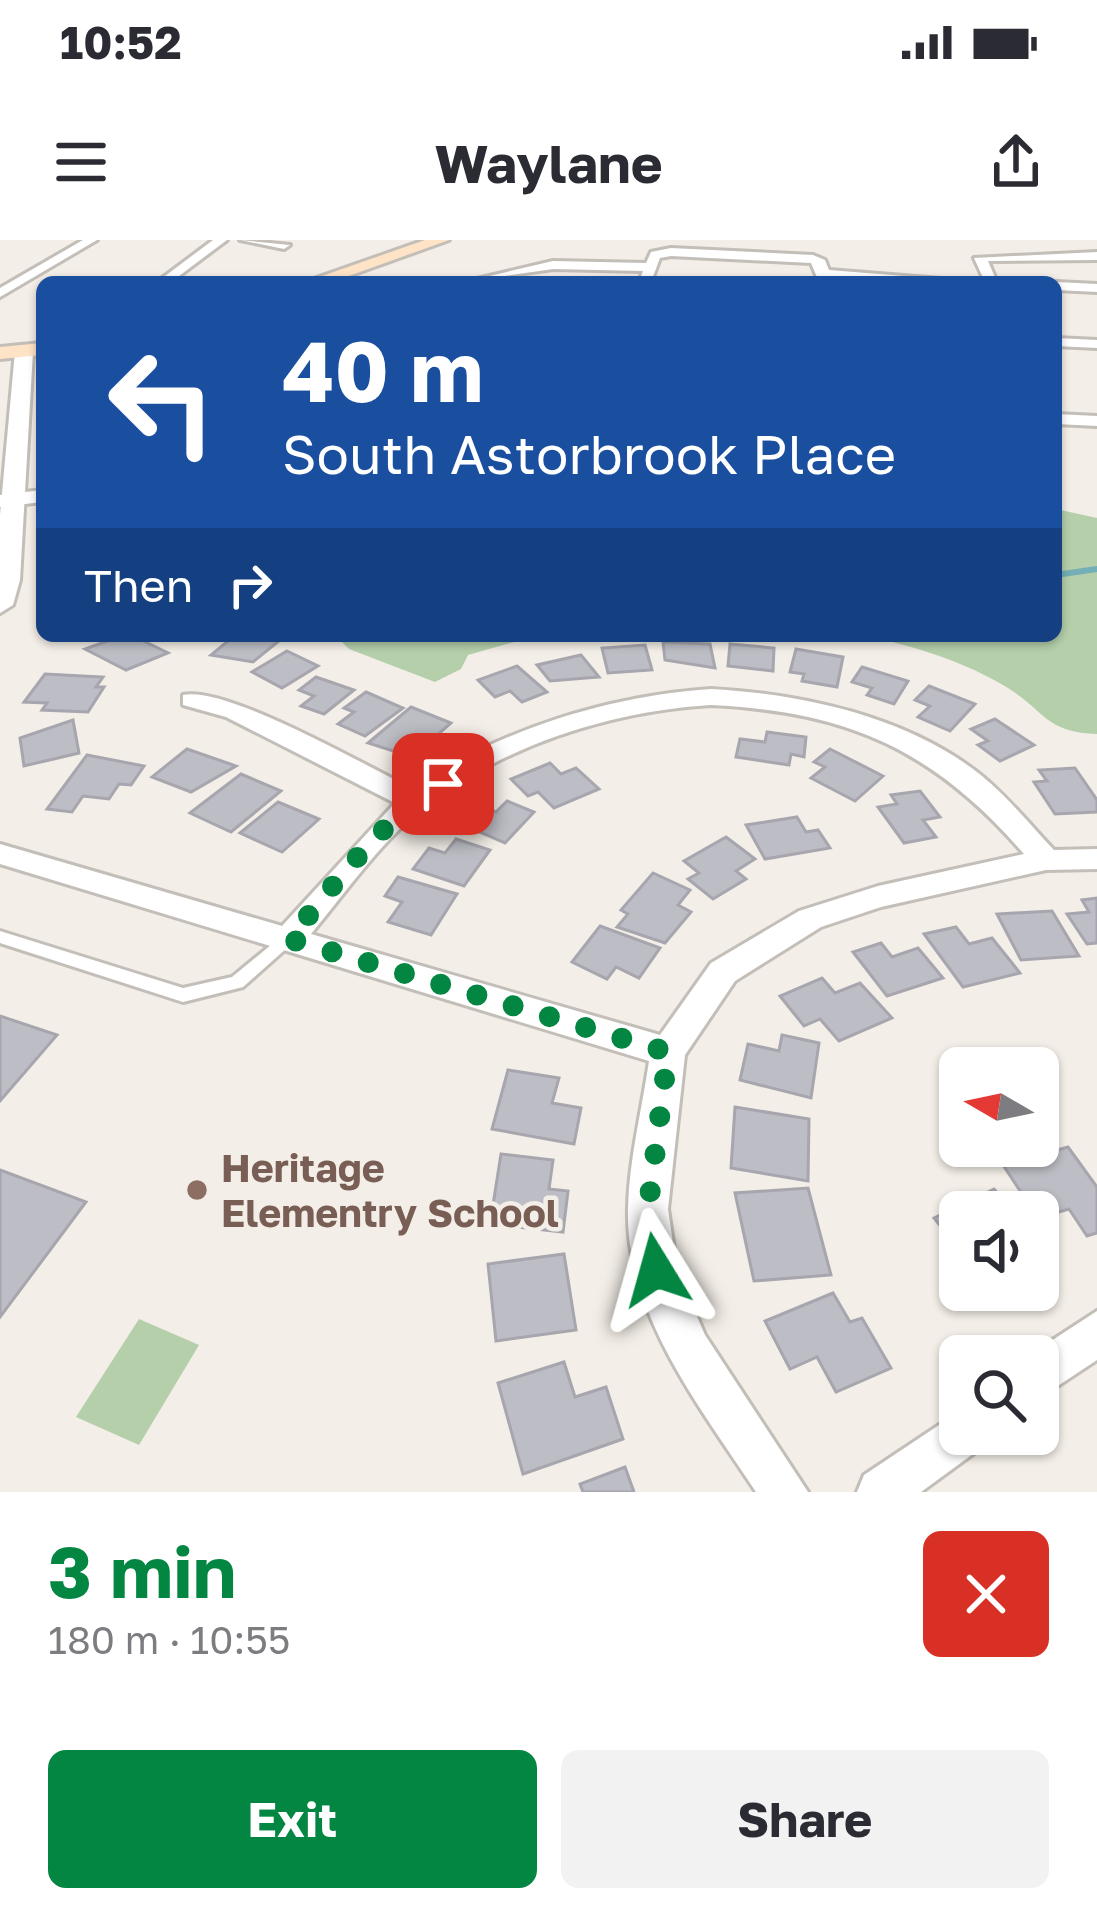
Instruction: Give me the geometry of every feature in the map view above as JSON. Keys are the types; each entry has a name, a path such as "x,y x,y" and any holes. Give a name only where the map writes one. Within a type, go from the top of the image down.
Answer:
{"main road":[{"path":"332,276 441,240"},
{"path":"0,352 33,350"}],"street":[{"path":"3,291 91,240"},
{"path":"171,276 221,240"},
{"path":"245,240 284,245"},
{"path":"647,276 655,255 671,252 800,257 821,263 824,276"},
{"path":"988,276 980,258 1097,256"},
{"path":"499,276 553,265 650,267"},
{"path":"1062,286 1092,287 1097,302"},
{"path":"3,291 36,291"},
{"path":"1062,342 1097,344"},
{"path":"0,605 7,500 33,350"},
{"path":"1062,418 1097,421"},
{"path":"289,939 414,800 500,753 609,711 710,697 815,712 906,745 964,776 1046,860"},
{"path":"192,700 235,712 414,800"},
{"path":"0,854 668,1052"},
{"path":"784,1492 688,1351 656,1270 648,1209 668,1052 723,972 810,919 878,897 1046,860 1097,859"},
{"path":"1059,1361 1097,1333"},
{"path":"881,1492 939,1449"}],"lane":[{"path":"0,937 183,995 237,982 289,939"}],"green space":[{"path":"1062,510 1097,518 1097,734 1057,725 992,679 890,642 1062,642"},
{"path":"342,642 514,642 468,655 461,669 435,682 349,649"},
{"path":"139,1319 199,1345 139,1445 76,1417"}],"building":[{"path":"104,642 145,642 168,653 126,670 85,649"},
{"path":"227,642 278,642 253,662 211,655"},
{"path":"663,642 710,644 715,668 665,660"},
{"path":"730,644 774,648 773,671 728,666"},
{"path":"645,645 652,670 608,673 602,648"},
{"path":"796,649 843,657 837,687 802,681 804,674 790,672"},
{"path":"287,651 318,666 282,688 252,672"},
{"path":"581,655 599,677 550,681 537,665"},
{"path":"517,666 547,692 522,702 510,691 495,697 478,680"},
{"path":"862,667 908,681 894,704 867,695 872,688 852,682"},
{"path":"45,674 103,677 96,687 104,687 88,712 42,710 47,703 24,702"},
{"path":"316,677 354,690 324,714 301,706 314,696 299,690"},
{"path":"929,686 975,704 950,731 918,717 930,706 915,700"},
{"path":"366,692 403,708 365,736 338,724 354,712 344,708"},
{"path":"411,707 451,723 412,757 368,743"},
{"path":"995,719 1034,745 1000,761 978,745 988,741 971,729"},
{"path":"73,720 79,753 24,766 20,738"},
{"path":"767,732 806,737 804,757 791,754 789,765 736,757 740,739 765,742"},
{"path":"187,749 236,766 191,792 152,777"},
{"path":"830,749 883,776 855,801 811,778 825,767 814,762"},
{"path":"87,755 144,766 131,785 119,784 109,799 83,796 72,812 47,809"},
{"path":"550,763 561,774 576,768 599,789 554,808 538,792 528,796 511,779"},
{"path":"1075,768 1097,800 1097,812 1055,814 1034,782 1047,781 1039,770"},
{"path":"241,774 281,791 231,832 190,813"},
{"path":"920,791 940,817 923,820 936,837 904,843 878,807 897,804 891,795"},
{"path":"507,801 534,812 505,843 459,823 478,805 496,812"},
{"path":"278,802 319,819 282,852 240,833"},
{"path":"797,817 806,832 818,830 830,848 765,859 746,825"},
{"path":"726,837 755,859 736,871 746,879 713,899 688,879 699,873 684,861"},
{"path":"456,839 490,850 464,886 413,869 429,848 445,853"},
{"path":"653,873 690,890 678,905 691,912 665,943 617,927 628,914 621,910"},
{"path":"398,877 457,894 431,935 388,922 402,902 385,896"},
{"path":"1097,898 1097,943 1087,944 1067,914 1089,912 1082,900"},
{"path":"1052,911 1079,956 1021,960 997,914"},
{"path":"600,926 660,948 639,978 616,967 607,979 572,962"},
{"path":"956,927 969,944 992,938 1020,973 963,987 924,934"},
{"path":"881,943 892,957 918,948 943,978 887,996 853,952"},
{"path":"822,978 835,993 860,983 892,1018 839,1041 820,1019 804,1026 780,996"},
{"path":"0,1016 57,1035 0,1101"},
{"path":"782,1035 819,1043 811,1098 740,1080 748,1044 779,1051"},
{"path":"508,1070 559,1078 552,1103 581,1108 574,1144 492,1129"},
{"path":"735,1107 809,1119 808,1181 731,1168"},
{"path":"1068,1147 1097,1187 1097,1233 1087,1236 1069,1209 1059,1212 1059,1191 1020,1191 1004,1167 1059,1167 1059,1149"},
{"path":"501,1154 553,1160 549,1189 568,1191 563,1232 490,1224"},
{"path":"0,1170 86,1202 0,1317"},
{"path":"808,1188 831,1275 754,1281 735,1193"},
{"path":"564,1254 576,1330 496,1341 488,1264"},
{"path":"833,1293 850,1322 862,1318 891,1368 836,1392 817,1357 790,1369 765,1321"},
{"path":"564,1362 575,1397 606,1387 623,1439 523,1474 498,1383"},
{"path":"625,1467 634,1492 583,1492 580,1484"}],"waterway":[{"path":"1062,574 1097,569"}],"place":[{"name":"Heritage Elementry School","path":"197,1190"}],"route":[{"path":"443,784 414,800 376,838 289,939 668,1052 648,1209 656,1270"}]}
